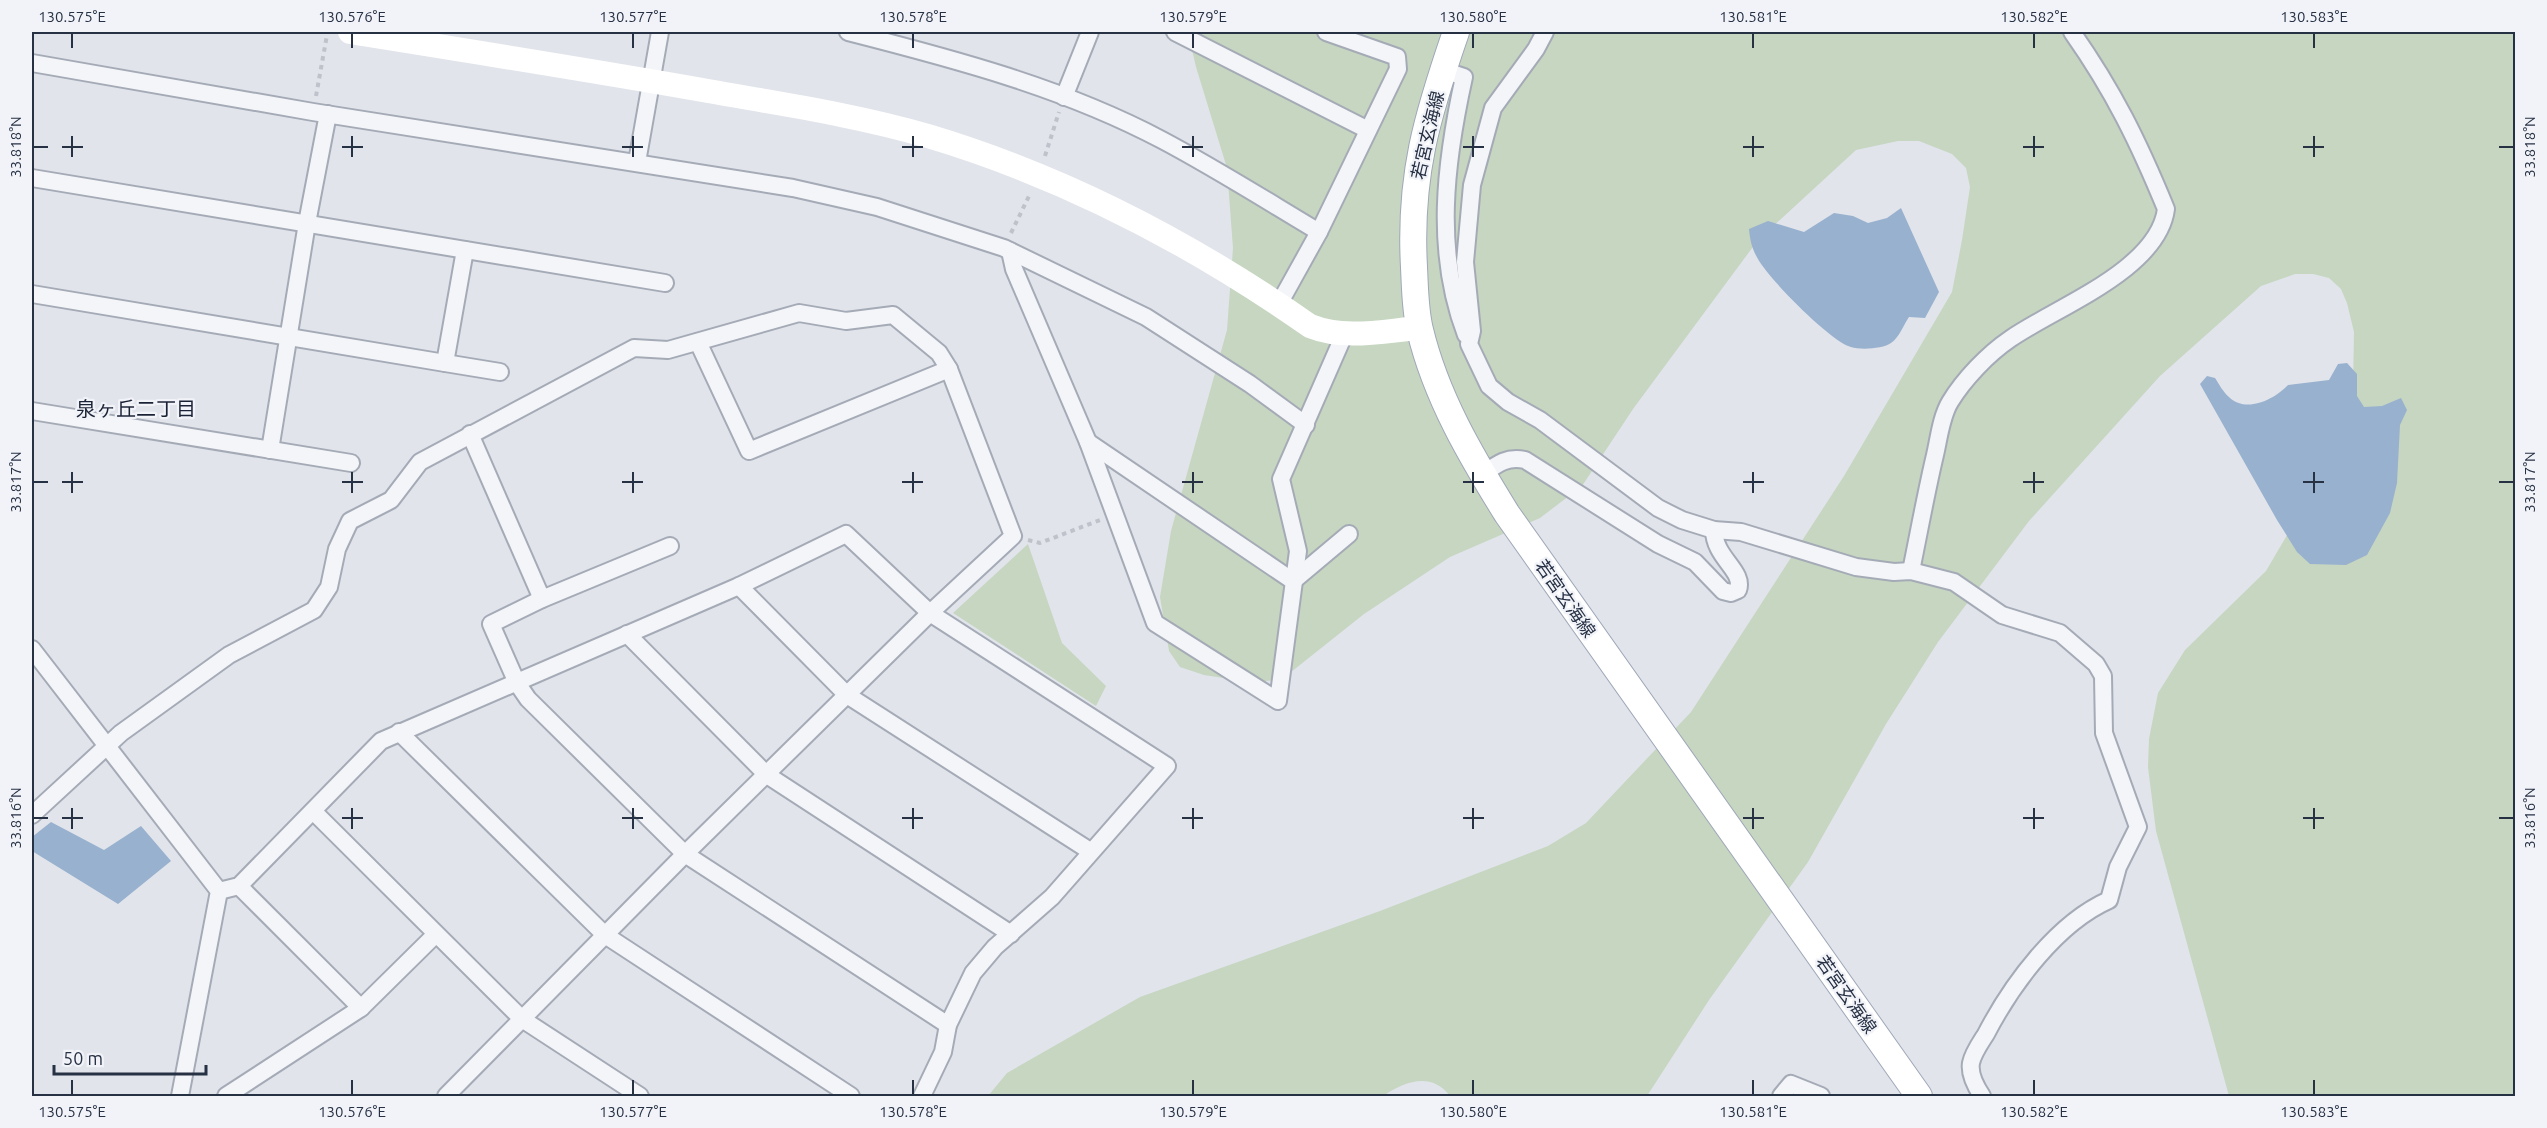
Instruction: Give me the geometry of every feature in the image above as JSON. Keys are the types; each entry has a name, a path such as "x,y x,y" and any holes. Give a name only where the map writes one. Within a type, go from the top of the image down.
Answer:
{"main road":[{"name":"若宮玄海線","path":"1456,32 1424,132 1415,186 1412,238 1419,328 1438,389 1482,475 1506,514 1919,1096"}],"street":[{"path":"350,32 651,81 819,111 891,127 954,145 1038,175 1114,208 1192,250 1310,326 1328,333 1344,335 1419,328"},
{"path":"637,162 660,32"},
{"path":"848,32 949,59 1064,97 1161,139 1319,232"},
{"path":"1064,97 1090,32"},
{"path":"1175,32 1368,130"},
{"path":"1279,304 1319,232 1398,69 1397,57 1326,32"},
{"path":"1469,344 1472,331 1465,262 1468,217 1477,165 1493,108 1536,49 1545,32"},
{"path":"1911,571 1941,427 1949,404 1962,387 2009,340 2134,262 2152,244 2164,224 2166,209 2126,116 2106,80 2072,32"},
{"path":"32,63 320,113 793,188 878,207 1007,250 1146,317 1250,384 1306,425"},
{"path":"1443,70 1464,77 1452,129 1445,196 1449,274 1455,307 1489,386 1508,402 1540,420 1658,508 1682,520 1714,530 1741,532 1856,567 1894,572 1911,571 1954,582 2002,615 2060,633 2096,664 2103,676 2104,734 2138,828 2118,867 2109,900 2093,907 2073,922 2032,965 2002,1003 1971,1063 1974,1084 1982,1096"},
{"path":"270,450 307,223 320,113"},
{"path":"32,178 665,283"},
{"path":"445,363 465,250"},
{"path":"1007,250 1088,442 1113,515 1155,623 1278,701 1298,551 1281,479 1344,335"},
{"path":"32,294 500,372"},
{"path":"32,815 121,733 229,655 314,610 329,588 337,549 350,521 391,500 420,462 634,348 668,350 799,313 846,321 893,315 939,352 949,369 1013,536 847,694 446,1096"},
{"path":"698,342 749,451 949,369"},
{"path":"32,411 351,463"},
{"path":"470,434 542,599"},
{"path":"1088,442 1293,581"},
{"path":"1482,475 1502,461 1513,457 1525,460 1658,544 1695,562 1722,591 1731,593 1738,590 1741,582 1739,575 1720,556 1714,543 1714,530"},
{"path":"219,891 239,886 381,741 739,586 846,534 930,613 1167,766 1052,897 995,947 973,973 948,1024 943,1052 922,1096"},
{"path":"1293,581 1349,534"},
{"path":"670,546 542,599 491,624 517,683 528,699 685,854 948,1024"},
{"path":"739,586 847,694 1090,851"},
{"path":"627,634 767,776 1011,934"},
{"path":"32,649 219,891 180,1096"},
{"path":"399,732 605,935 851,1096"},
{"path":"313,811 522,1020 640,1096"},
{"path":"239,886 361,1008"},
{"path":"226,1096 361,1008 435,935"},
{"path":"1781,1096 1791,1084 1821,1096"}],"path":[{"path":"320,113 328,32"},
{"path":"1007,250 1038,175 1064,97"},
{"path":"1013,536 1040,543 1113,515"}],"green space":[{"path":"1188,32 2515,32 2515,1096 2229,1096 2156,831 2148,767 2149,739 2158,693 2185,650 2266,571 2310,496 2353,389 2354,332 2341,289 2329,278 2313,274 2295,274 2261,286 2160,376 2029,521 1938,642 1886,724 1808,862 1709,1000 1647,1096 1450,1096 1434,1083 1417,1081 1408,1083 1383,1096 988,1096 1007,1073 1140,997 1380,911 1548,846 1586,823 1691,712 1844,476 1952,292 1962,240 1970,187 1966,168 1952,154 1919,141 1898,141 1856,150 1758,240 1633,409 1582,486 1540,518 1450,557 1364,614 1281,680 1250,682 1204,675 1180,667 1169,651 1160,597 1171,531 1227,330 1233,248 1227,168 1196,67"},
{"path":"1028,544 1062,643 1106,686 1096,706 953,613"}],"water":[{"path":"1901,208 1939,292 1925,318 1909,317 1896,338 1883,347 1855,348 1829,334 1774,280 1758,259 1751,241 1749,229 1768,221 1804,232 1834,213 1853,216 1868,223 1887,218"},
{"path":"2347,363 2357,374 2357,396 2364,407 2382,406 2401,398 2407,410 2400,425 2397,483 2390,513 2367,555 2346,565 2310,564 2297,552 2277,520 2200,384 2207,376 2215,378 2229,397 2236,402 2260,403 2276,395 2288,385 2329,380 2338,364"},
{"path":"51,822 104,850 141,826 171,861 118,904 32,851 32,837"}],"district":[{"name":"泉ヶ丘二丁目","path":"136,408"}]}
